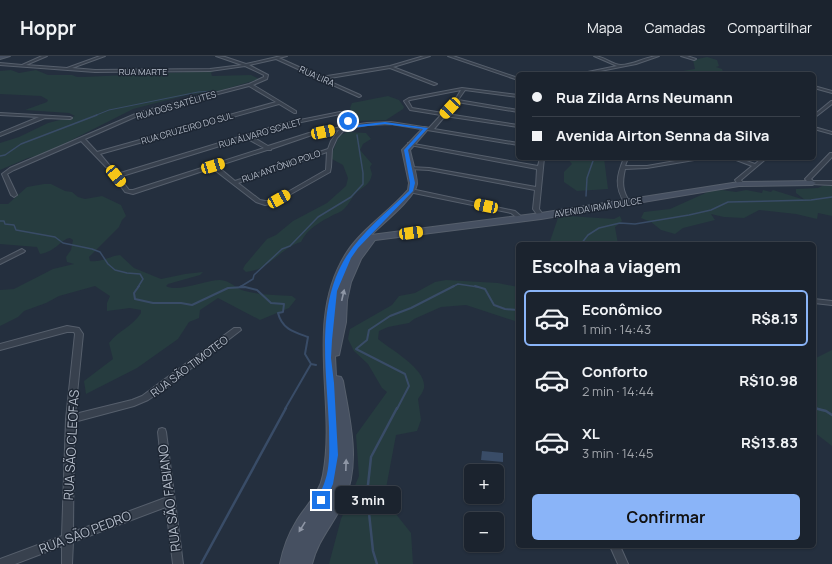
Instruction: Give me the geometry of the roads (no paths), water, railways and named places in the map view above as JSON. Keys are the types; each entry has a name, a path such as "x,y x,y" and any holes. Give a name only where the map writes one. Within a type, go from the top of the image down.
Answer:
{"street":[{"path":"0,56 7,56"},
{"path":"22,65 45,56"},
{"path":"68,69 103,56"},
{"name":"RUA DOS SATÉLITES","path":"14,195 4,174 7,172 152,110 250,84 264,79 266,76 230,57 218,56"},
{"name":"RUA MARTE","path":"0,63 95,71 210,70 245,65 284,56"},
{"path":"321,78 390,67 428,56"},
{"path":"450,56 516,78"},
{"path":"596,56 620,66"},
{"path":"590,72 641,62 656,56"},
{"path":"683,56 694,59"},
{"name":"RUA LIRA","path":"276,58 359,96"},
{"path":"390,67 435,84"},
{"path":"250,84 278,103 295,112"},
{"path":"816,88 832,92"},
{"path":"516,96 464,89 408,99 406,102 412,109 516,126"},
{"path":"304,564 308,546 314,533 343,487 346,474 339,450 334,346 335,321 348,279 359,256 372,235 420,187 413,168 413,145 456,101 464,89"},
{"path":"456,101 516,111"},
{"path":"816,115 832,102"},
{"name":"RUA CRUZEIRO DO SUL","path":"96,154 278,103"},
{"path":"0,114 70,118"},
{"name":"RUA ÁLVARO SCALET","path":"116,176 303,120 336,114 348,116 349,119 345,128"},
{"path":"0,135 47,116"},
{"path":"82,139 116,176 127,191 133,192 311,134 345,128 385,123 430,128 516,144"},
{"path":"213,166 258,201 269,203 276,201 327,173 329,170 328,150 334,139 345,128"},
{"path":"816,129 832,133"},
{"path":"0,130 10,130"},
{"path":"247,136 268,149"},
{"path":"413,145 540,168"},
{"name":"RUA ANTÔNIO POLO","path":"234,183 328,150"},
{"path":"810,181 832,154"},
{"path":"539,212 538,189 542,160"},
{"path":"625,160 620,174 620,184 625,200"},
{"path":"622,168 647,167 688,160"},
{"path":"739,160 756,166"},
{"path":"739,182 763,160"},
{"path":"413,168 429,169 538,189"},
{"name":"AVENIDA IRMÃ DULCE","path":"372,235 513,212 539,212 739,182 810,181 832,179"},
{"name":"AVENIDA IRMÃ DULCE","path":"810,181 832,183"},
{"path":"415,192 513,212 520,218"},
{"name":"AVENIDA IRMÃ DULCE","path":"372,235 520,218 539,212"},
{"path":"0,262 22,251"},
{"path":"816,301 832,303"},
{"name":"RUA SÃO CLEOFAS","path":"0,347 67,329 73,329 79,334 70,420 66,564"},
{"name":"RUA SÃO TIMOTEO","path":"70,420 134,403 145,398 237,330"},
{"name":"RUA SÃO FABIANO","path":"162,432 169,501 178,564"},
{"path":"288,564 291,550 297,535 321,500 329,484 339,450"},
{"name":"RUA SÃO PEDRO","path":"1,564 169,501"},
{"path":"616,548 623,564"}],"water":[{"path":"482,451 503,453 503,462 481,460"}],"waterway":[{"path":"94,116 109,110 198,92 213,91"},
{"path":"0,156 5,155 21,144 97,115"},
{"path":"242,286 240,287 253,279 254,275 282,249 290,246 318,217 351,197 363,184 363,173 357,135"},
{"path":"586,196 587,178 593,160"},
{"path":"583,242 588,235 599,228 620,223 635,224 689,215 711,210 728,202 811,200 832,197"},
{"path":"0,221 4,221 5,224 14,225 16,230 55,237 63,243 100,252 108,264 115,270 140,274 143,279 138,287"},
{"path":"454,286 458,284 478,287"},
{"path":"139,286 134,293 135,299 153,303 181,303 192,305 228,288 245,287 257,290 271,303 284,304 283,312 278,313 282,323 289,329 308,337 305,354 311,364"},
{"path":"397,409 409,386 405,374 356,349 367,340 369,330 390,316 411,308 454,286"},
{"path":"475,286 485,289 494,305 505,309 516,310"},
{"path":"285,409 311,364"},
{"path":"311,364 316,365"},
{"path":"201,564 286,408"},
{"path":"377,564 373,551 367,494 371,457 397,408"},
{"path":"816,408 826,411 832,415"}]}
